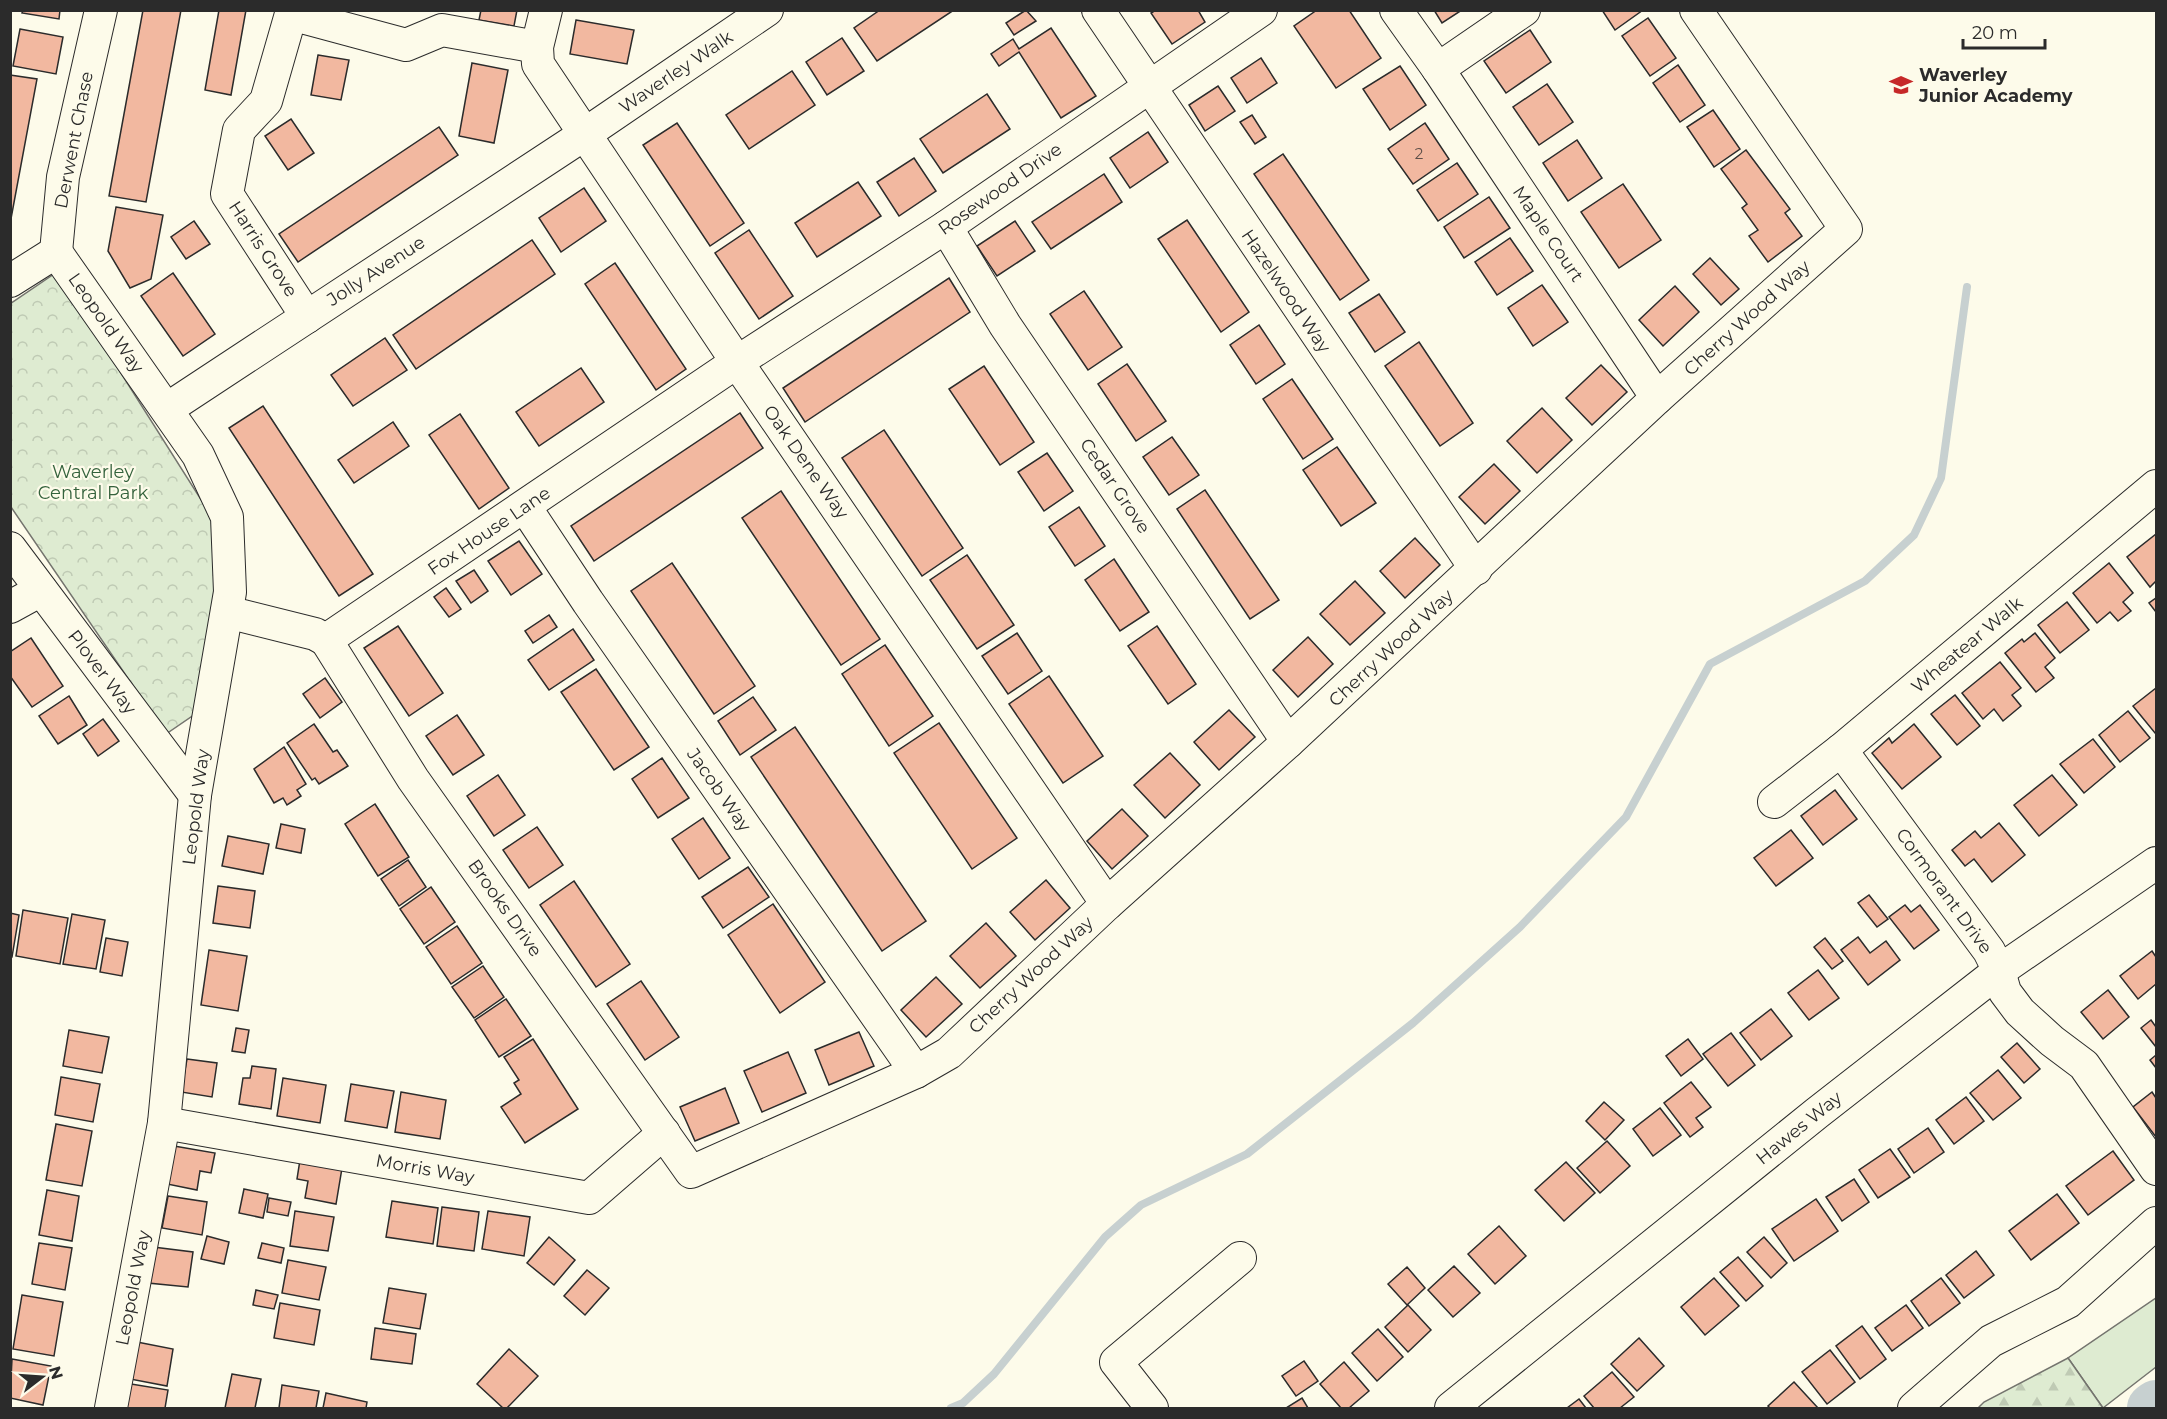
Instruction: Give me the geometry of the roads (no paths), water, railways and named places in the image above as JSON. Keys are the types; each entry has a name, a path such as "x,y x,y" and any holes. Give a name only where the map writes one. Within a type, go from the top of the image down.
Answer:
{"street":[{"name":"Derwent Chase","path":"56,252 63,177 101,10"},
{"path":"537,47 546,10"},
{"name":"Waverley Walk","path":"585,134 767,10"},
{"name":"Hazelwood Way","path":"1098,10 1147,87 1476,569"},
{"name":"Rosewood Drive","path":"737,362 945,227 1261,10"},
{"path":"1396,10 1438,69 1524,10"},
{"name":"Cherry Wood Way","path":"691,1172 916,1072 949,1053 1107,904 1476,569 1657,398 1846,229 1696,10"},
{"name":"Harris Grove","path":"307,317 227,195 239,130 266,100 291,14 406,45 442,30 537,47"},
{"name":"Oak Dene Way","path":"537,47 538,64 737,362 1107,904"},
{"name":"Maple Court","path":"1438,69 1657,398"},
{"name":"Jolly Avenue","path":"167,409 585,134"},
{"name":"Cedar Grove","path":"945,227 1005,326 1288,742"},
{"path":"10,281 56,252"},
{"name":"Leopold Way","path":"56,252 198,454 227,517 230,592 195,795 164,1123 111,1408"},
{"name":"Fox House Lane","path":"326,640 737,362"},
{"name":"Wheatear Walk","path":"1774,802 1841,750 2157,486"},
{"name":"Jacob Way","path":"525,507 588,602 916,1072"},
{"name":"Plover Way","path":"10,548 195,795"},
{"path":"10,607 41,590"},
{"path":"227,612 315,634 326,640"},
{"name":"Brooks Drive","path":"326,640 413,779 691,1172"},
{"name":"Cormorant Drive","path":"1841,750 1989,951 1999,971 2005,992 2028,1019 2084,1065 2157,1169"},
{"name":"Hawes Way","path":"1451,1408 1817,1113 1999,971 2157,862"},
{"name":"Morris Way","path":"164,1123 589,1198 664,1133"},
{"path":"1914,1408 1991,1341 2068,1302 2157,1223"},
{"path":"1152,1408 1116,1362 1240,1258"}],"waterway":[{"path":"951,1408 963,1403 994,1374 1105,1237 1141,1205 1247,1154 1413,1023 1520,927 1626,817 1710,664 1865,581 1914,535 1941,478 1967,287"},
{"path":"2152,1408 2156,1405"}],"place":[{"name":"Waverley Junior Academy","path":"1901,85"}],"park label":[{"name":"Waverley Central Park","path":"93,482"}]}
